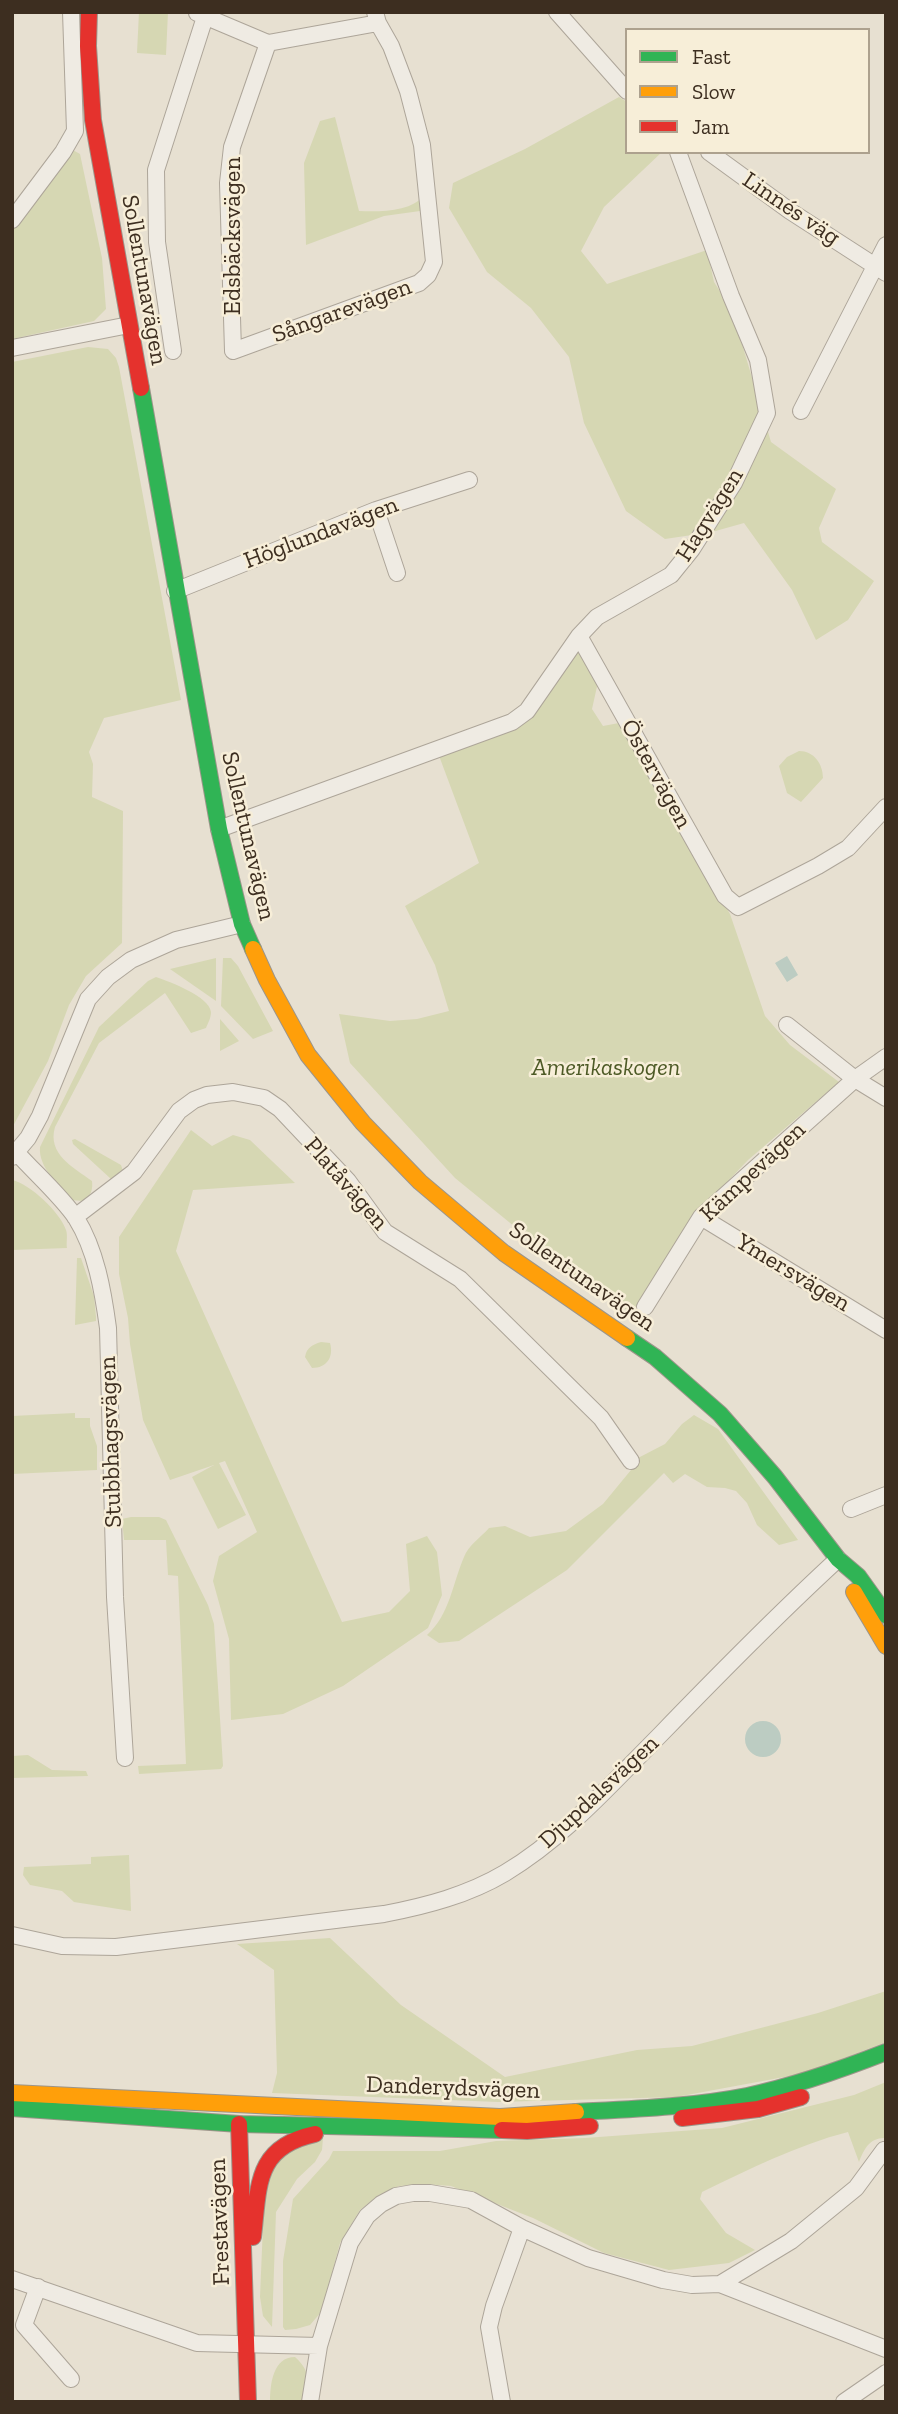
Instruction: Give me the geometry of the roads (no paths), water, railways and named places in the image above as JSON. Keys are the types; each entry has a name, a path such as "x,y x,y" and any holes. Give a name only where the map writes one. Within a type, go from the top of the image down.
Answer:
{"street":[{"path":"12,220 63,152 75,131 71,12"},
{"name":"Sollentunavägen","path":"89,12 88,46 93,120 175,591 219,829 242,924 267,980 308,1055 363,1123 420,1182 505,1253 655,1357 720,1414 775,1477 838,1559 858,1576 886,1615"},
{"path":"556,12 625,89"},
{"path":"173,351 157,242 156,170 200,15 268,43 376,18"},
{"name":"Sångarevägen","path":"233,351 419,284 428,275 434,262 422,145 408,91 391,46 376,18"},
{"name":"Edsbäcksvägen","path":"233,351 228,183 232,147 268,43"},
{"name":"Hagvägen","path":"219,829 512,722 527,711 579,636 597,617 671,575 692,549 734,483 767,413 758,360 731,296 679,154"},
{"name":"Linnés väg","path":"712,154 790,211 880,269"},
{"path":"801,411 880,269 886,245"},
{"path":"12,348 129,325"},
{"name":"Höglundavägen","path":"175,591 376,510 469,480"},
{"path":"376,510 397,573"},
{"name":"Östervägen","path":"579,636 725,896 738,907 848,848 886,807"},
{"path":"15,1155 40,1116 88,999 108,977 131,960 164,945 242,924"},
{"path":"787,1025 855,1079 886,1098"},
{"name":"Kämpevägen","path":"645,1307 701,1217 855,1079 886,1057"},
{"name":"Platåvägen","path":"75,1217 134,1172 179,1111 194,1100 207,1095 233,1092 264,1098 280,1109 348,1181 385,1232 460,1279 601,1418 631,1461"},
{"name":"Stubbhagsvägen","path":"15,1155 75,1217 94,1260 103,1290 108,1328 116,1597 125,1758"},
{"name":"Ymersvägen","path":"701,1217 886,1330"},
{"path":"851,1509 886,1495"},
{"name":"Sollentunavägen","path":"838,1559 849,1584 886,1646"},
{"name":"Djupdalsvägen","path":"12,1935 62,1946 117,1947 384,1914 428,1905 486,1883 530,1856 579,1817 838,1559"},
{"name":"Danderydsvägen","path":"12,2093 500,2116 674,2106 747,2096 819,2078 886,2052"},
{"name":"Danderydsvägen","path":"12,2108 369,2128 527,2131 714,2116 758,2109 811,2095 886,2068"},
{"path":"223,2102 248,2122 321,2107"},
{"name":"Frestavägen","path":"248,2122 252,2242"},
{"name":"Frestavägen","path":"248,2122 248,2402"},
{"name":"Frestavägen","path":"246,2319 252,2242 262,2172 269,2156 286,2142 305,2135 369,2128"},
{"path":"720,2284 791,2241 856,2188 884,2150"},
{"path":"310,2402 319,2346 350,2243 367,2216 381,2204 396,2196 413,2193 451,2195 471,2200 522,2228 588,2258 663,2280 692,2285 720,2284 886,2349"},
{"path":"502,2402 489,2327 522,2228"},
{"path":"12,2278 197,2343 319,2346"},
{"path":"37,2287 24,2325 71,2379"},
{"path":"844,2402 886,2373"}],"park label":[{"name":"Amerikaskogen","path":"606,1068"}]}
